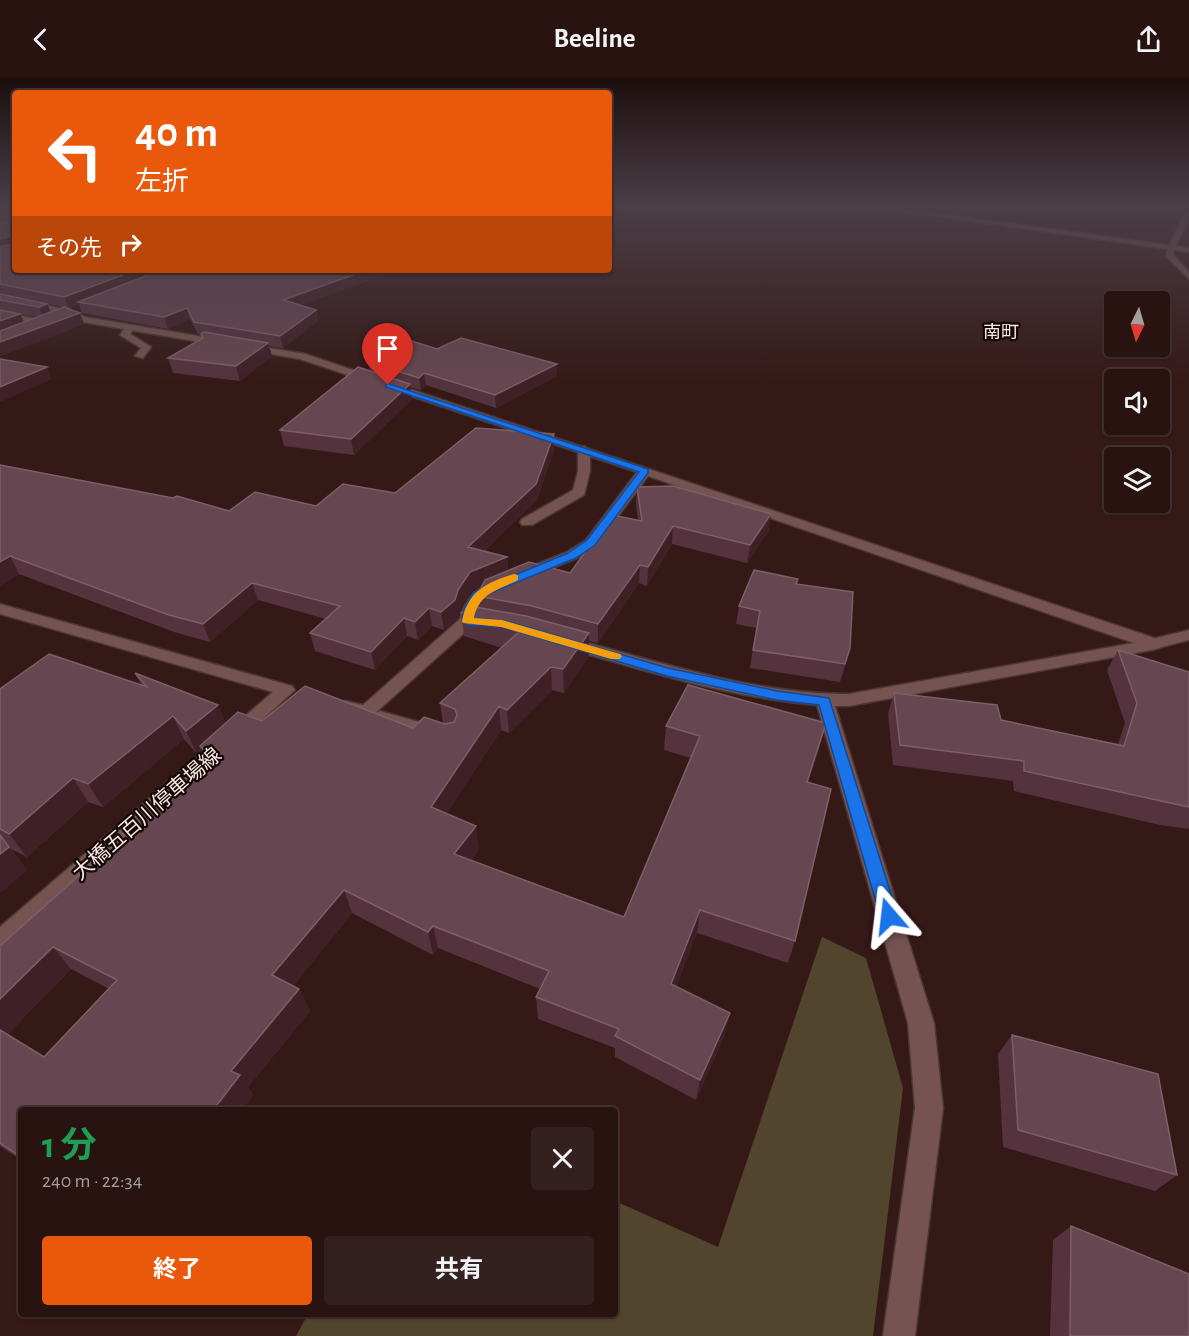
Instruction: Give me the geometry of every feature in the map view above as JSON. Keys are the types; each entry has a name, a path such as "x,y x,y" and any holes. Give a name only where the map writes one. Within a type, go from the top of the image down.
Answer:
{"street":[{"path":"1177,264 1189,277"},
{"path":"0,298 69,312 83,319 302,357 584,450 1154,644"},
{"path":"24,330 80,308"},
{"path":"0,315 43,323"},
{"path":"130,327 125,335 146,347 140,356"},
{"path":"527,522 579,492 584,471 584,450"},
{"path":"366,712 468,621 470,609 478,594 572,555 591,543 645,471"},
{"path":"0,609 309,696"},
{"path":"468,621 502,624"},
{"path":"546,636 667,672 777,695 825,701 849,700 1154,644 1189,635"},
{"name":"大橋五百川停車場線","path":"0,942 286,690"},
{"path":"825,701 921,1023 929,1108 899,1336"},
{"path":"332,703 450,738"}],"shaded area":[{"path":"822,937 866,958 903,1088 873,1336 296,1336 306,1317 618,1317 618,1202 718,1247"}],"building":[{"path":"0,264 12,264 12,273 128,273 64,297 0,284"},
{"path":"153,273 359,273 283,300 316,310 280,336 194,322 187,308 164,317 78,302"},
{"path":"0,294 47,304 39,307 0,300"},
{"path":"64,307 80,313 0,342 0,331"},
{"path":"0,310 20,314 0,321"},
{"path":"204,332 268,343 236,366 168,358 203,338 201,334"},
{"path":"399,337 437,349 461,338 557,364 495,395 424,373 419,378 368,362"},
{"path":"0,359 47,367 0,387"},
{"path":"358,367 410,384 351,439 280,430"},
{"path":"476,428 554,434 536,484 468,547 507,557 470,572 458,590 455,600 441,612 429,608 415,622 404,618 371,652 310,633 340,606 252,583 203,624 169,615 10,556 0,562 0,465 173,498 177,496 229,511 255,492 316,506 343,484 395,493"},
{"path":"673,486 771,514 750,545 673,526 648,567 640,565 598,624 532,606 477,596 485,580 529,562 570,573 612,515 642,521 637,487"},
{"path":"754,570 798,579 796,584 853,592 850,648 845,664 753,650 760,611 739,606"},
{"path":"470,606 526,616 589,633 563,669 551,667 507,710 499,706 431,807 476,826 454,854 624,917 700,736 666,726 688,685 826,723 807,782 831,789 795,941 700,910 671,984 730,1013 700,1080 615,1036 619,1029 536,997 549,971 433,926 428,932 344,890 272,975 299,989 231,1071 240,1075 215,1107 18,1107 18,1155 0,1143 0,1030 44,1057 117,980 53,947 0,999 0,946 211,758 200,746 238,712 262,721 305,686 413,728 424,717 445,724 454,722 457,715 455,709 440,703 520,631 461,613"},
{"path":"1118,650 1189,672 1189,807 1024,771 1024,761 900,745 894,693 997,705 1001,720 1124,746 1137,703"},
{"path":"49,654 147,687 135,673 218,705 186,731 173,716 88,784 73,778 9,834 0,829 0,689"},
{"path":"0,835 9,847 0,854"},
{"path":"1012,1035 1158,1074 1177,1175 1018,1130"},
{"path":"1071,1226 1189,1274 1189,1336 1070,1336"}],"slow traffic":[{"path":"514,578 478,594 470,609 468,621 502,624 615,656"}],"district":[{"name":"南町","path":"1001,333"}],"route":[{"path":"388,385 645,471 591,543 546,567 507,580 478,594 470,609 468,621 502,624 667,672 777,695 825,701 889,916"}]}
